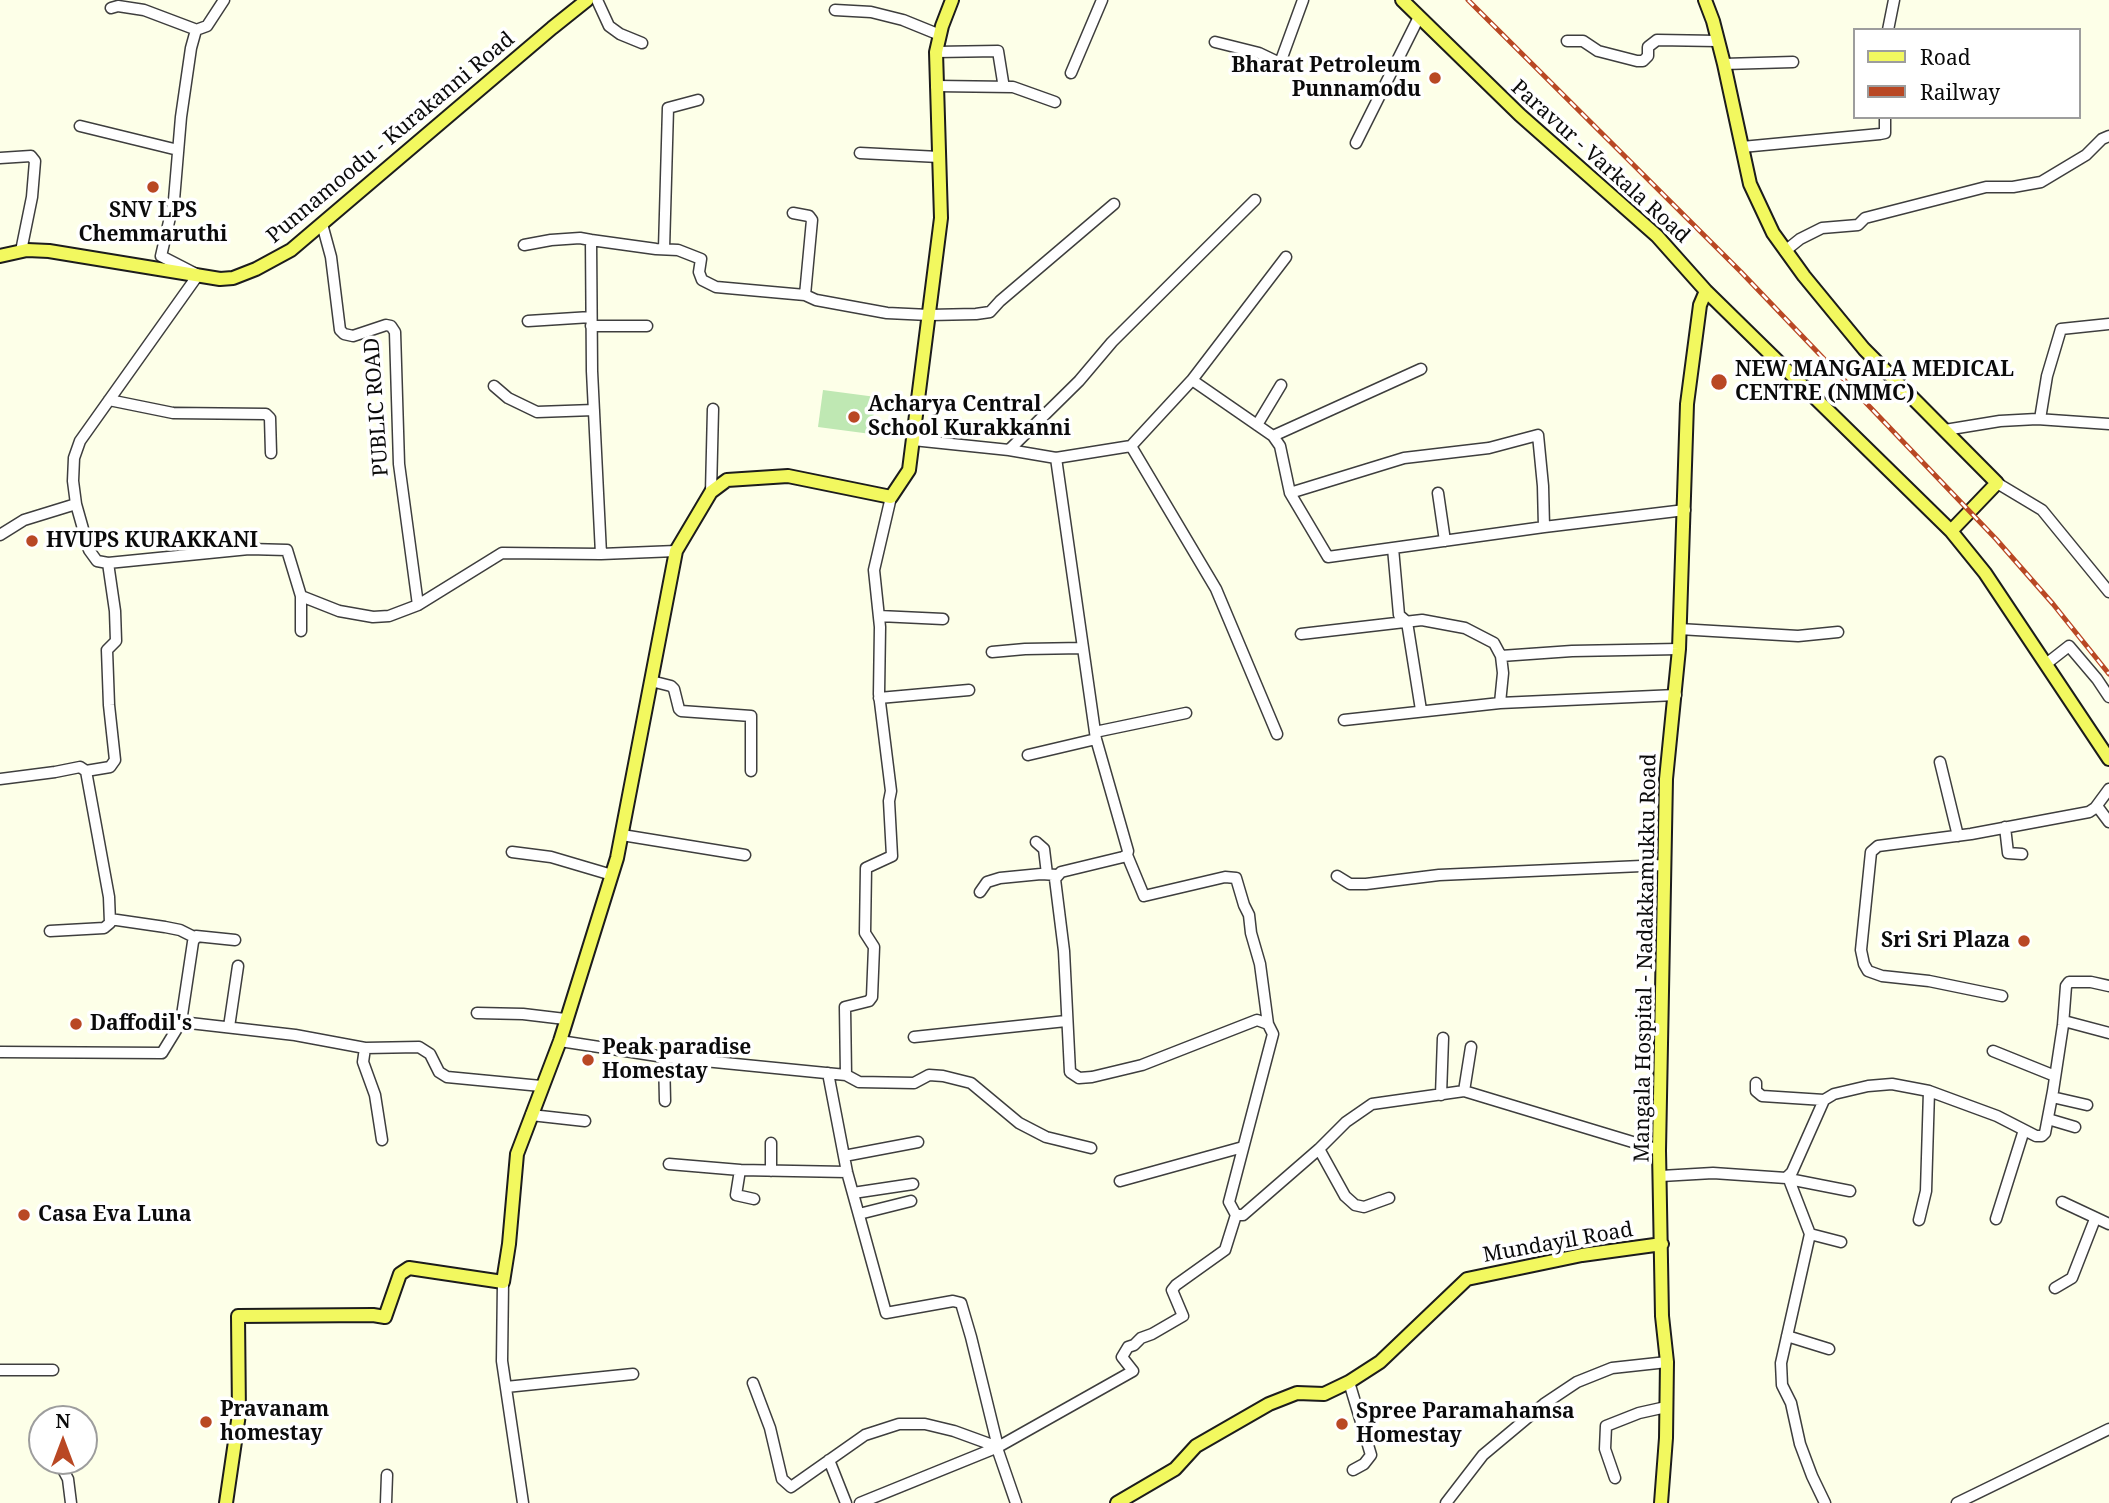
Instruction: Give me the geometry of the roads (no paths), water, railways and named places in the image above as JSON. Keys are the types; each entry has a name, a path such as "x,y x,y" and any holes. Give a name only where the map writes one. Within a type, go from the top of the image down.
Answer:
{"main road":[{"name":"Punnamoodu - Kurakanni Road","path":"0,256 21,251 49,251 227,279 256,269 287,254 587,0"},
{"path":"226,1503 239,1414 238,1316 385,1317 400,1274 409,1268 503,1282 517,1154 560,1041 612,875 676,551 711,492 727,480 788,476 891,497 909,470 941,218 936,52 952,0"},
{"name":"Paravur - Varkala Road","path":"1402,0 1520,116 1657,236 1706,291 1951,531 1985,573 2109,759"},
{"path":"1705,0 1724,64 1750,184 1773,233 1864,349 1997,483 1951,531"},
{"name":"Mangala Hospital - Nadakkamukku Road","path":"1661,1503 1667,1362 1662,1316 1659,1150 1666,779 1679,649 1687,404 1700,306 1706,291"},
{"name":"Mundayil Road","path":"1117,1503 1175,1469 1196,1446 1269,1404 1297,1393 1324,1394 1349,1382 1380,1362 1468,1279 1582,1255 1662,1244"}],"street":[{"path":"111,8 118,6 153,12 197,30 214,19 224,0"},
{"path":"597,0 609,26 642,43"},
{"path":"1071,73 1102,0"},
{"path":"1215,42 1259,53 1280,63 1303,0"},
{"path":"1888,28 1894,0"},
{"path":"835,10 871,12 903,20 940,35"},
{"path":"1356,143 1419,17"},
{"path":"197,30 187,66 174,200 161,256 198,275 80,441 74,470 76,504 89,550 97,561 108,563 249,549 287,550 302,596 301,631"},
{"path":"1567,41 1583,41 1598,51 1643,61 1648,56 1648,47 1657,40 1718,41"},
{"path":"936,52 998,51 1003,82"},
{"path":"1724,64 1793,62"},
{"path":"936,86 1013,87 1055,102"},
{"path":"664,249 668,108 698,100"},
{"path":"1742,147 1880,134 1885,133 1885,119"},
{"path":"80,126 178,150"},
{"path":"1786,251 1800,239 1822,228 1858,225 1865,218 1986,187 2013,187 2040,182 2086,155 2102,139 2109,136"},
{"path":"860,153 939,156"},
{"path":"0,158 31,156 35,161 32,197 21,251"},
{"path":"1009,450 1079,381 1112,342 1255,200"},
{"path":"524,245 580,238 678,250 701,259 699,271 702,280 716,287 805,295 816,300 887,313 929,315 990,312 1114,204"},
{"path":"793,213 809,216 812,220 805,295"},
{"name":"PUBLIC ROAD","path":"322,224 331,257 340,330 344,334 352,335 386,325 391,326 395,332 399,464 418,605"},
{"path":"591,240 591,322 601,554"},
{"path":"913,440 1056,458 1131,446 1192,380 1286,257"},
{"path":"528,321 647,326"},
{"path":"2040,419 2047,376 2061,329 2109,324"},
{"path":"1273,436 1420,369"},
{"path":"1192,380 1273,436 1280,446 1290,493 1328,557 1685,510"},
{"path":"1257,425 1282,385"},
{"path":"494,386 508,398 537,412 594,410"},
{"path":"109,400 173,413 265,414 270,418 271,453"},
{"path":"711,492 713,409"},
{"path":"1945,430 2000,421 2040,419 2109,424"},
{"path":"1290,493 1404,458 1489,448 1538,435 1544,527"},
{"path":"1131,446 1216,589 1277,734"},
{"path":"860,1503 997,1447 1133,1371 1122,1357 1129,1347 1182,1316 1172,1290 1225,1250 1236,1215 1229,1202 1273,1034 1268,1024 1260,964 1250,919 1236,878 1225,877 1144,896 1127,855 1126,838 1095,736 1056,458"},
{"path":"1997,483 2042,510 2109,592"},
{"path":"1438,493 1445,541"},
{"path":"846,1075 845,1007 869,1001 872,997 874,947 864,933 866,869 892,856 889,802 891,791 880,698 879,616 874,570 891,497"},
{"path":"0,535 24,520 76,504"},
{"path":"1393,548 1399,615 1407,622 1421,710"},
{"path":"302,596 339,611 373,617 389,616 418,605 502,553 601,554 676,551"},
{"path":"0,779 80,767 86,771 110,767 115,760 109,713 107,650 116,641 115,611 108,563"},
{"path":"879,616 943,619"},
{"path":"1301,634 1422,620 1465,628 1494,643 1501,656 1503,673 1500,703"},
{"path":"1679,629 1798,636 1838,632"},
{"path":"2046,664 2069,646 2109,697"},
{"path":"992,652 1083,648"},
{"path":"1501,656 1572,651 1679,649"},
{"path":"651,681 671,686 681,710 751,716 751,771"},
{"path":"880,698 969,690"},
{"path":"1344,720 1500,703 1676,695"},
{"path":"1028,755 1186,713"},
{"path":"1940,762 1958,836"},
{"path":"50,931 104,928 110,919 109,897 86,771"},
{"path":"2002,996 1868,971 1864,964 1862,946 1872,850 1878,846 1958,836 2089,812 2109,789"},
{"path":"2097,806 2109,822"},
{"path":"2005,827 2008,853 2022,854"},
{"path":"622,835 745,855"},
{"path":"1036,842 1044,849 1055,879 1064,951 1070,1072 1079,1078 1142,1065 1257,1020 1268,1024"},
{"path":"512,852 551,857 612,875"},
{"path":"980,892 987,882 992,880 1052,875 1127,855"},
{"path":"1337,876 1350,884 1366,884 1439,875 1664,864"},
{"path":"110,919 180,930 196,938 235,940"},
{"path":"0,1052 162,1053 181,1022 193,942 196,938"},
{"path":"229,1027 238,967"},
{"path":"1825,1503 1800,1444 1791,1403 1782,1385 1781,1363 1810,1234 1788,1177 1824,1100 1834,1094 1868,1086 1892,1084 1929,1091 1997,1116 2038,1137 2042,1136 2052,1097 2064,1021 2066,986 2069,982 2091,982 2109,986"},
{"path":"477,1013 523,1014 565,1019"},
{"path":"914,1037 1066,1021"},
{"path":"2064,1021 2109,1033"},
{"path":"181,1022 295,1035 365,1048 419,1047 430,1054 439,1072 447,1077 541,1086"},
{"path":"1441,1094 1443,1038"},
{"path":"560,1041 664,1057 846,1075 859,1082 914,1083 929,1075 943,1076 971,1083 1019,1123 1046,1137 1091,1148"},
{"path":"1464,1091 1471,1047"},
{"path":"365,1048 363,1062 375,1094 382,1140"},
{"path":"1993,1051 2055,1076"},
{"path":"664,1057 665,1101"},
{"path":"828,1073 847,1172 886,1314 953,1301 961,1303 997,1447 1016,1503"},
{"path":"1756,1083 1756,1091 1762,1096 1824,1100"},
{"path":"1236,1215 1243,1215 1346,1122 1372,1104 1464,1091 1659,1150"},
{"path":"1919,1220 1926,1191 1929,1091"},
{"path":"2052,1097 2087,1105"},
{"path":"531,1115 585,1121"},
{"path":"2048,1119 2075,1127"},
{"path":"1996,1219 2024,1130"},
{"path":"844,1156 918,1142"},
{"path":"771,1143 771,1171"},
{"path":"1120,1181 1242,1147"},
{"path":"1319,1149 1345,1196 1354,1205 1364,1207 1389,1198"},
{"path":"669,1164 740,1170 847,1172"},
{"path":"740,1170 736,1195 754,1199"},
{"path":"1661,1176 1713,1173 1788,1177 1850,1191"},
{"path":"853,1193 913,1184"},
{"path":"859,1214 911,1201"},
{"path":"2062,1202 2109,1224"},
{"path":"2055,1288 2072,1278 2095,1219"},
{"path":"1810,1234 1841,1242"},
{"path":"503,1282 502,1361 523,1503"},
{"path":"1787,1336 1829,1349"},
{"path":"1446,1503 1483,1455 1545,1404 1577,1382 1612,1368 1667,1362"},
{"path":"0,1370 53,1370"},
{"path":"506,1387 633,1374"},
{"path":"1349,1382 1371,1455 1364,1464 1353,1470"},
{"path":"753,1383 770,1429 782,1479 791,1487 865,1435 899,1423 925,1424 954,1431 997,1447"},
{"path":"1615,1478 1606,1455 1606,1426 1639,1413 1666,1407"},
{"path":"1957,1503 2109,1429"},
{"path":"829,1460 846,1503"},
{"path":"66,1475 71,1503"},
{"path":"387,1475 387,1503"}],"railway":[{"path":"1468,0 1741,272 1996,539 2109,674"}],"place":[{"name":"Bharat Petroleum Punnamodu","path":"1435,78"},
{"name":"SNV LPS Chemmaruthi","path":"153,187"},
{"name":"NEW MANGALA MEDICAL CENTRE (NMMC)","path":"1719,382"},
{"name":"Acharya Central School Kurakkanni","path":"854,417"},
{"name":"HVUPS KURAKKANI","path":"32,541"},
{"name":"Sri Sri Plaza","path":"2024,941"},
{"name":"Daffodil's","path":"76,1024"},
{"name":"Peak paradise Homestay","path":"588,1060"},
{"name":"Casa Eva Luna","path":"24,1215"},
{"name":"Pravanam homestay","path":"206,1422"},
{"name":"Spree Paramahamsa Homestay","path":"1342,1424"}]}
